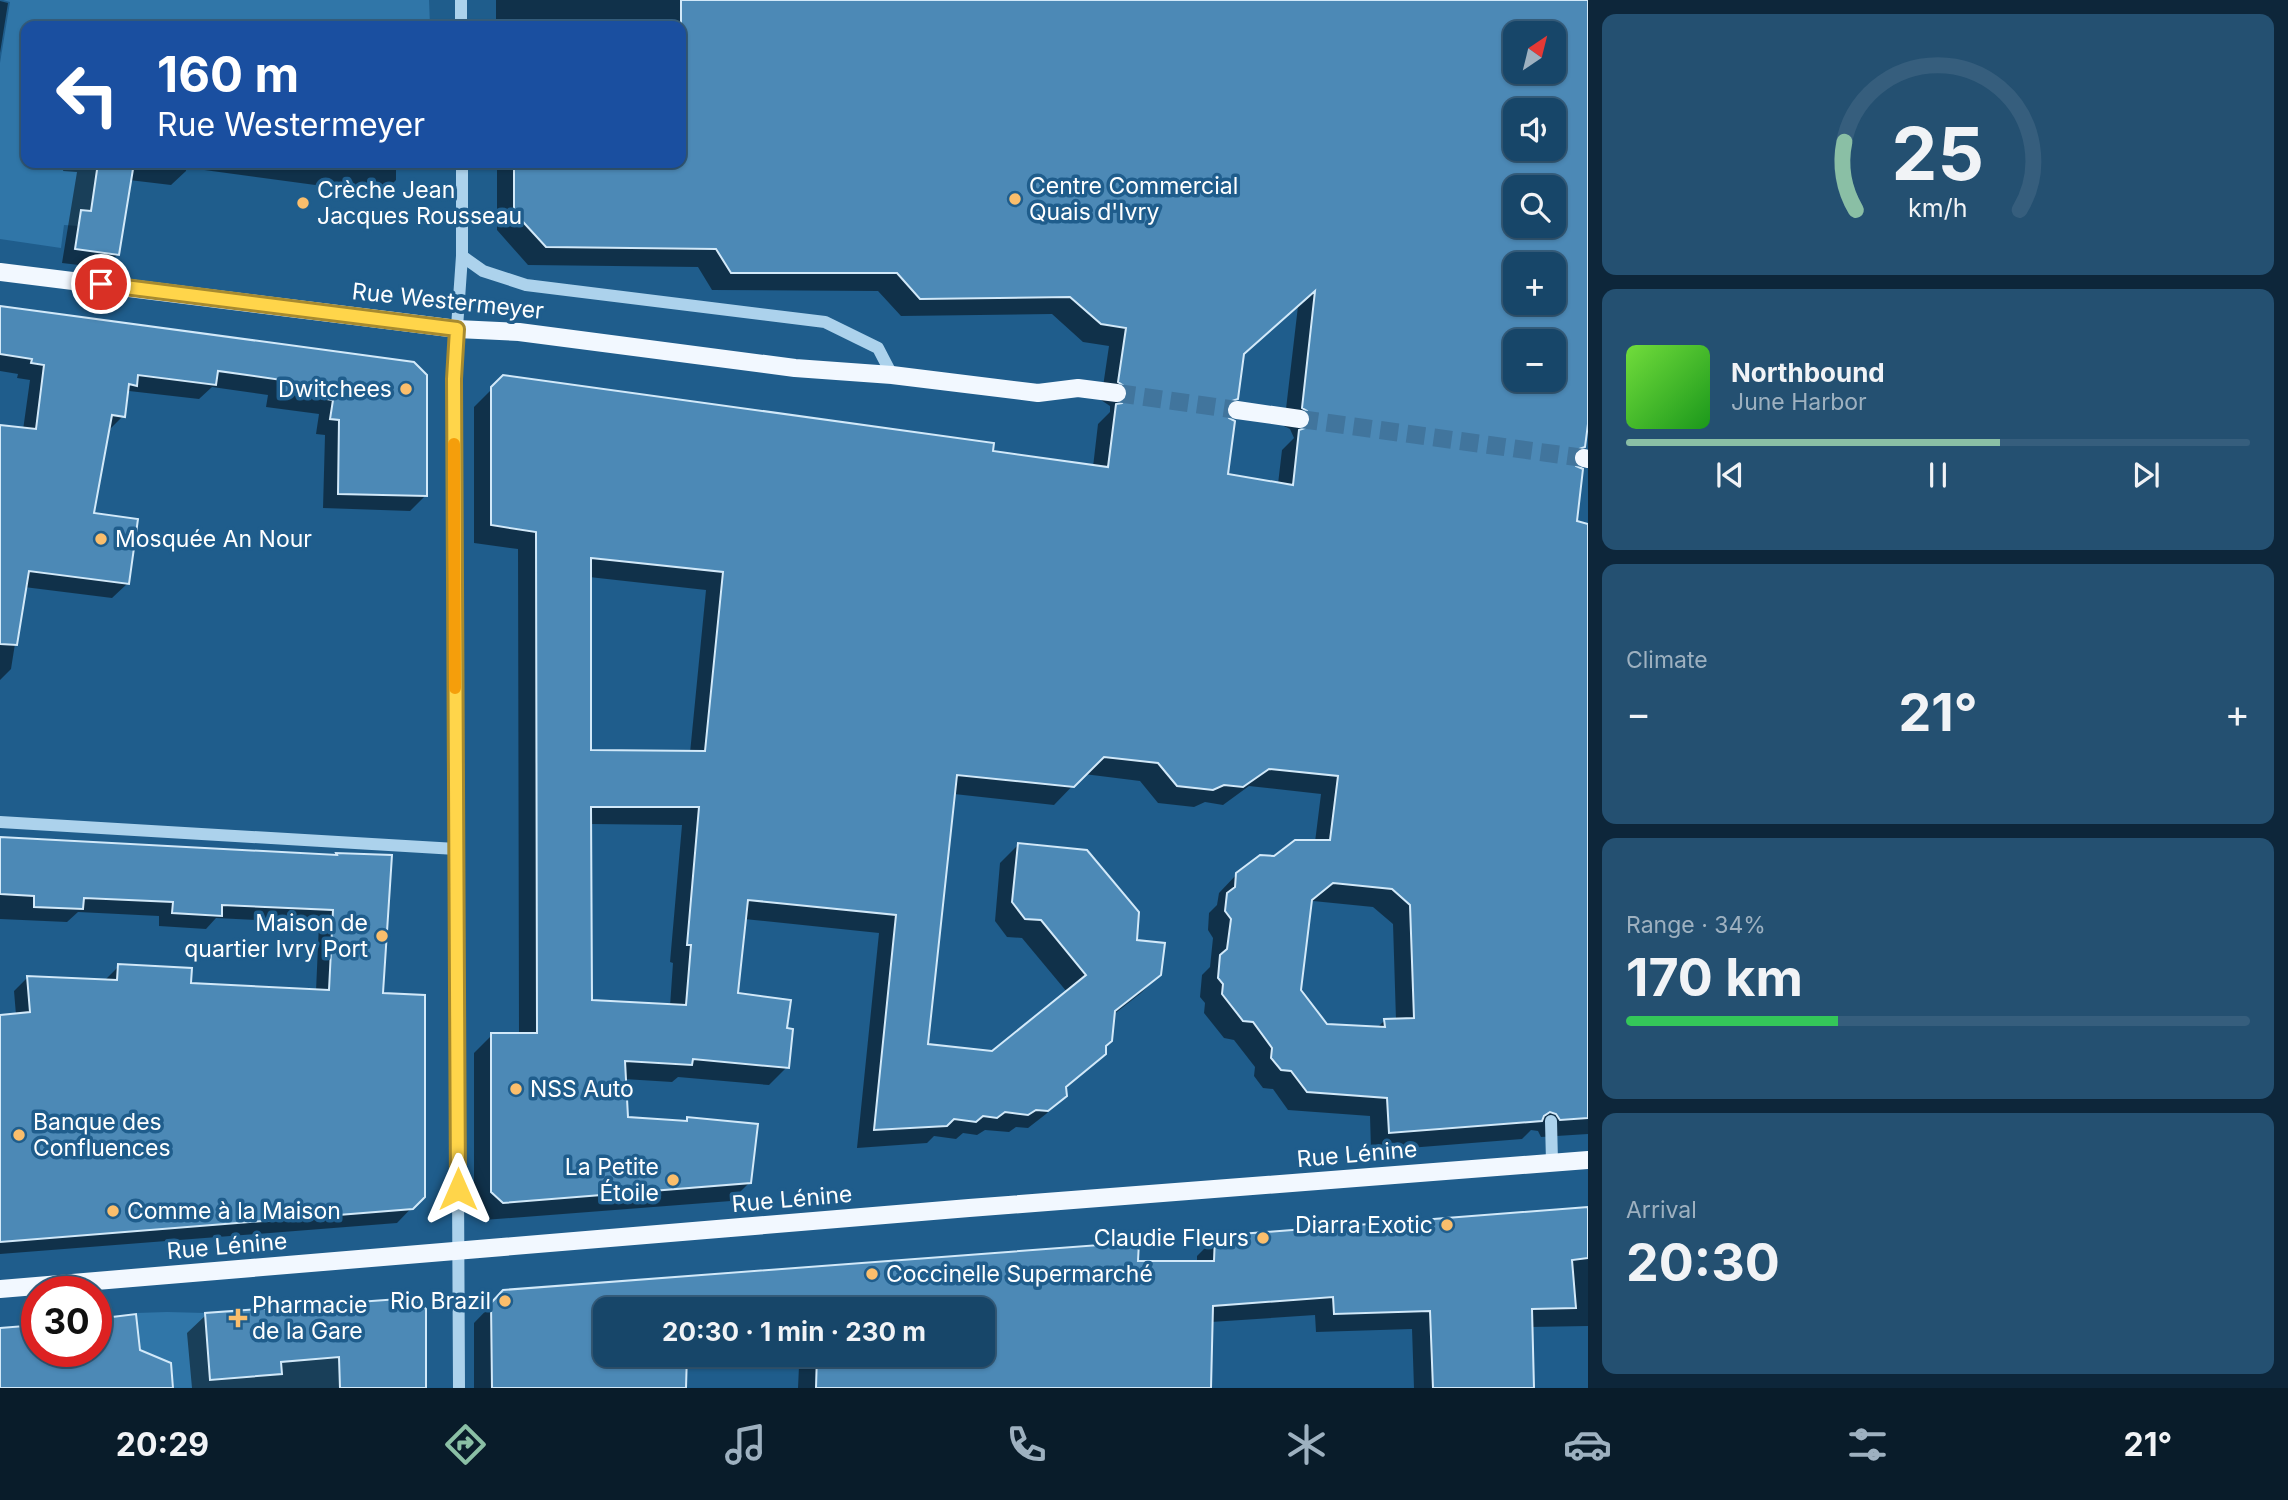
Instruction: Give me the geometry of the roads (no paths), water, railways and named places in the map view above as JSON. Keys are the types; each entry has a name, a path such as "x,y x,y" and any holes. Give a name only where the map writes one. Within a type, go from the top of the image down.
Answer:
{"main road":[{"name":"Rue Westermeyer","path":"0,272 457,329 519,332 795,368 891,375 1038,393 1078,388 1117,393"},
{"path":"1237,410 1300,419"},
{"name":"Rue Lénine","path":"0,1289 969,1208 1588,1160"}],"street":[{"path":"461,0 461,21"},
{"path":"459,1388 454,370 462,257 462,168"},
{"name":"Rue Westermeyer","path":"462,257 483,271 526,285 825,322 878,348 891,375"},
{"path":"0,822 456,849"},
{"path":"1551,1121 1552,1162"}],"tunnel":[{"path":"1117,393 1237,410"},
{"path":"1300,419 1584,458"}],"place":[{"name":"Centre Commercial Quais d'Ivry","path":"1015,199"},
{"name":"Crèche Jean Jacques Rousseau","path":"303,203"},
{"name":"Dwitchees","path":"406,389"},
{"name":"Mosquée An Nour","path":"101,539"},
{"name":"Maison de quartier Ivry Port","path":"382,936"},
{"name":"NSS Auto","path":"516,1089"},
{"name":"Banque des Confluences","path":"19,1135"},
{"name":"La Petite Étoile","path":"673,1180"},
{"name":"Comme à la Maison","path":"113,1211"},
{"name":"Diarra Exotic","path":"1447,1225"},
{"name":"Claudie Fleurs","path":"1263,1238"},
{"name":"Coccinelle Supermarché","path":"872,1274"},
{"name":"Rio Brazil","path":"505,1301"},
{"name":"Pharmacie de la Gare","path":"238,1318"}]}
